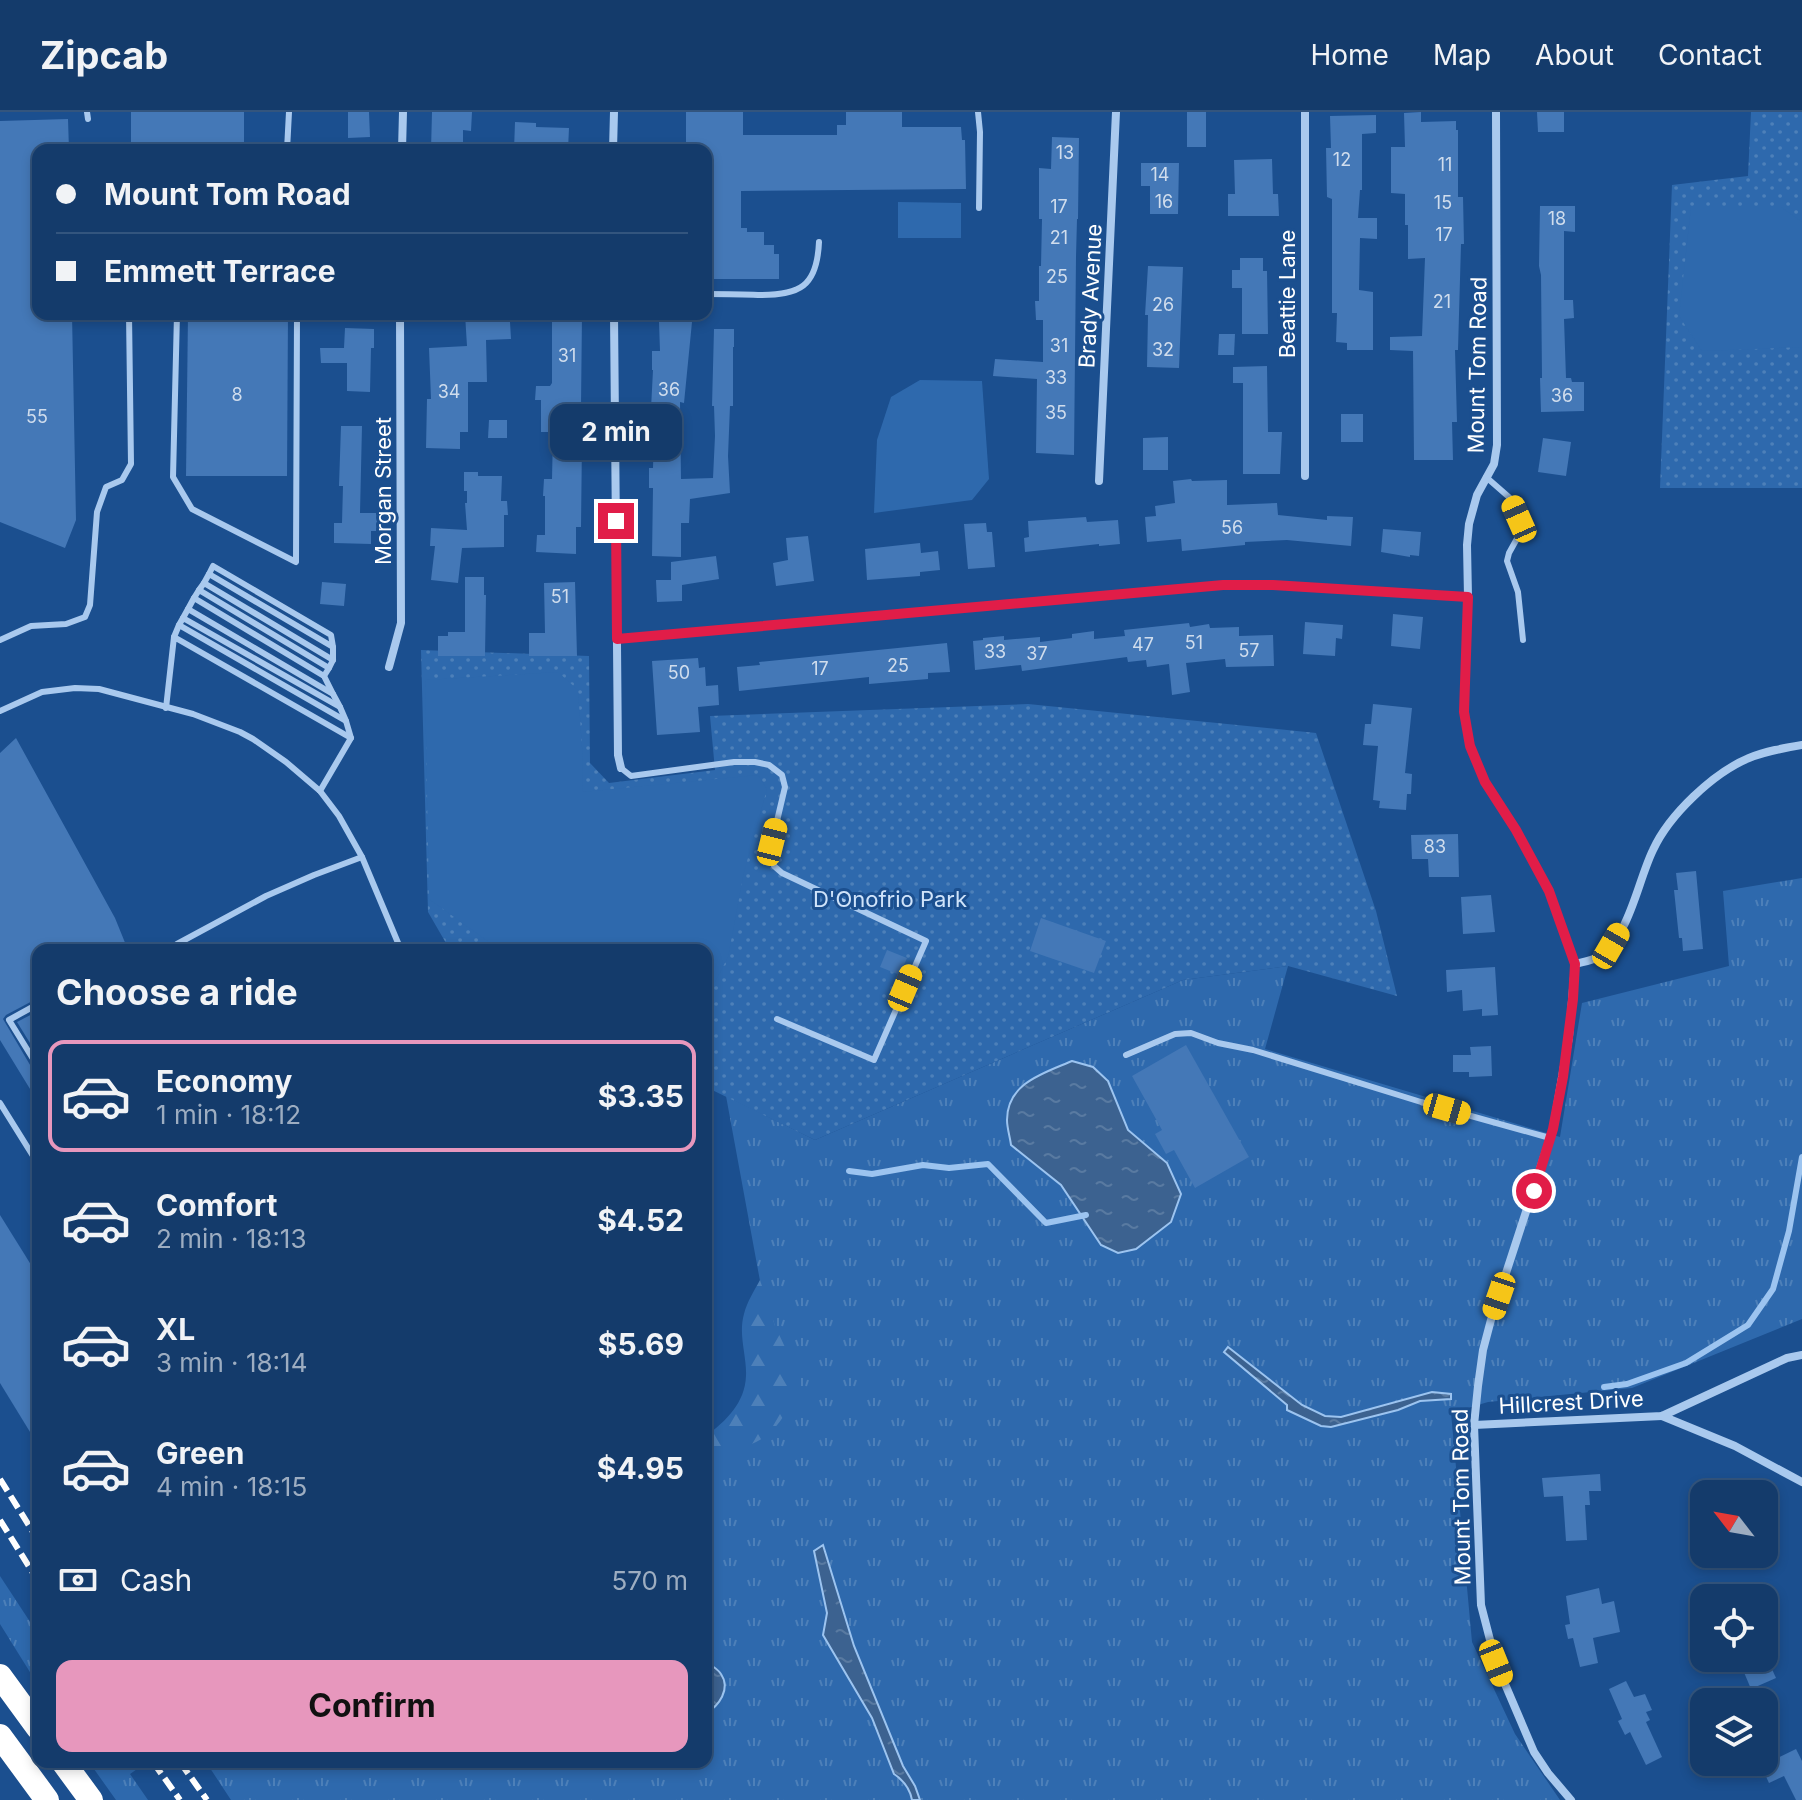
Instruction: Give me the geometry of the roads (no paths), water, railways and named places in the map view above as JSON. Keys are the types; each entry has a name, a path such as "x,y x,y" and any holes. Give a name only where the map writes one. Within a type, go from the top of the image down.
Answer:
{"highway":[{"path":"0,1676 32,1720"},
{"path":"0,1736 47,1800"},
{"path":"67,1768 91,1800"}],"street":[{"path":"402,144 403,112"},
{"path":"613,144 614,112"},
{"name":"Brady Avenue","path":"1099,481 1116,112"},
{"name":"Beattie Lane","path":"1305,112 1305,476"},
{"name":"Mount Tom Road","path":"1496,112 1497,445 1494,464 1477,495 1469,524 1464,712 1470,746 1485,782 1516,830 1549,891 1575,964 1569,1037 1550,1138 1483,1350 1474,1425 1481,1605 1496,1663 1534,1752 1571,1800"},
{"name":"Morgan Street","path":"389,667 401,623 400,320"},
{"path":"614,320 618,755 621,768"},
{"path":"617,639 1223,585 1273,585 1468,597"},
{"path":"1575,964 1595,959 1611,946 1632,906 1654,847 1692,799 1713,780 1746,759 1802,745"},
{"name":"Hillcrest Drive","path":"1474,1425 1662,1416 1787,1358 1802,1355"},
{"path":"1662,1416 1735,1446 1802,1482"}],"lane":[{"path":"287,144 289,112"},
{"path":"978,112 979,208"},
{"path":"712,294 782,295 799,290 812,277 818,260 819,242"},
{"path":"0,640 31,626 66,624 85,617 90,605 97,512 106,487 122,480 131,464 129,320"},
{"path":"177,320 173,477 192,509 296,562 297,320"},
{"path":"1486,476 1510,498 1519,519 1519,535 1507,561 1518,592 1523,640"},
{"path":"166,708 174,637 209,574 333,647 333,660 324,676"},
{"path":"202,586 333,660"},
{"path":"202,586 329,668"},
{"path":"194,598 324,676 351,738 320,791"},
{"path":"188,609 333,694"},
{"path":"183,618 340,707"},
{"path":"179,625 346,721"},
{"path":"174,637 351,738"},
{"path":"0,711 42,692 99,689 193,714 253,739 320,791 339,816 362,857 398,944"},
{"path":"621,768 631,776 734,762 769,765 782,775 785,787 772,842 774,866 782,873 926,941 874,1060 777,1019"},
{"path":"177,944 266,896 362,857"},
{"path":"32,1007 9,1020 32,1057"},
{"path":"1126,1055 1175,1034 1191,1033 1550,1138"},
{"path":"0,1103 32,1152"}],"water":[{"path":"1072,1061 1093,1067 1108,1081 1128,1130 1167,1163 1181,1194 1171,1222 1136,1249 1118,1253 1101,1245 1061,1185 1011,1145 1007,1120 1013,1097 1029,1081"},
{"path":"1228,1347 1302,1405 1325,1416 1341,1417 1432,1392 1451,1394 1451,1399 1420,1401 1398,1410 1331,1427 1321,1426 1287,1410 1287,1405 1224,1352"},
{"path":"823,1545 854,1646 920,1800 912,1800 906,1785 894,1774 872,1718 823,1635 827,1613 814,1551"},
{"path":"712,1666 720,1672 725,1685 712,1708"}],"waterway":[{"path":"1604,1387 1627,1384 1686,1363 1748,1325 1773,1289 1789,1231 1802,1157"},
{"path":"849,1171 872,1174 923,1165 949,1168 988,1164 1046,1223 1086,1215"}],"railway":[{"path":"0,1479 32,1530"},
{"path":"0,1520 32,1571"},
{"path":"157,1768 180,1800"},
{"path":"184,1768 207,1800"}],"park label":[{"name":"D'Onofrio Park","path":"890,899"}]}
